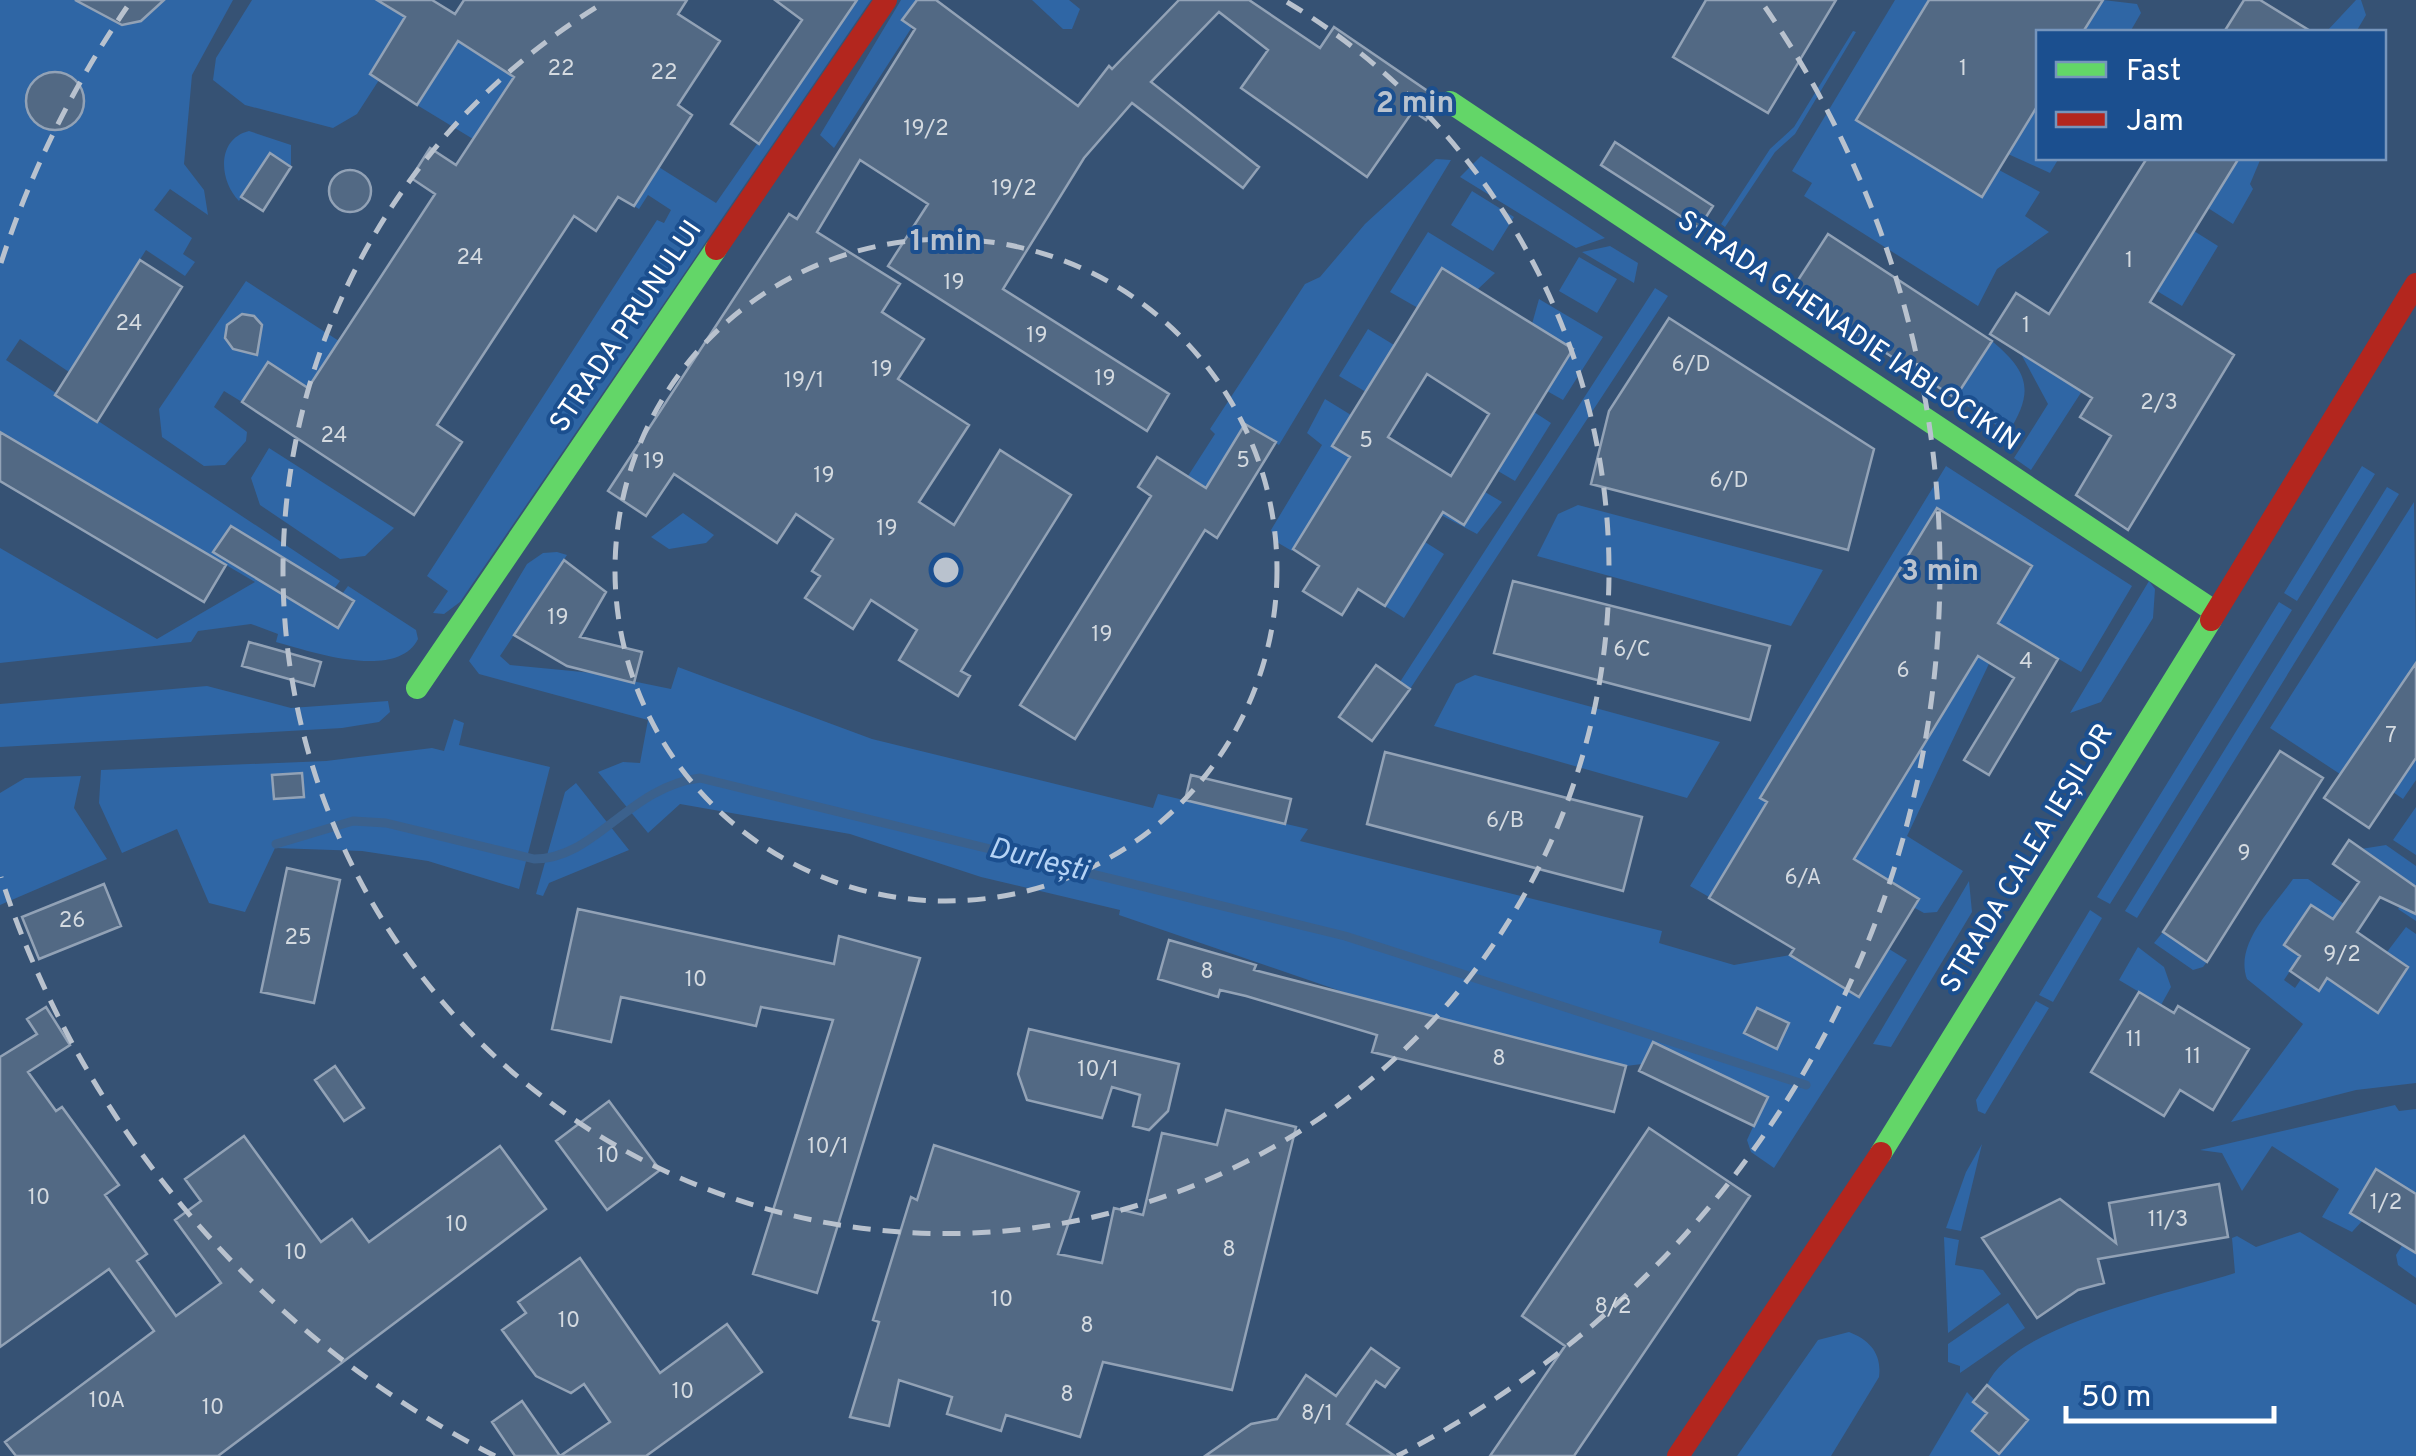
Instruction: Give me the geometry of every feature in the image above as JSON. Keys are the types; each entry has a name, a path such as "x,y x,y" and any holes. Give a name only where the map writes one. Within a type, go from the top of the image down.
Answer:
{"street":[{"name":"STRADA PRUNULUI","path":"417,688 886,0"},
{"name":"STRADA GHENADIE IABLOCIKIN","path":"1450,102 2214,611"},
{"name":"STRADA CALEA IEȘILOR","path":"1678,1456 1899,1129 2416,284"}],"shaded area":[{"path":"0,0 233,0 192,75 184,164 204,190 208,215 170,189 154,210 192,238 183,254 195,262 185,276 146,250 69,372 20,339 6,360 340,581 334,589 237,567 338,628 354,601 342,594 348,586 416,630 418,639 407,652 373,661 331,657 276,642 278,634 251,624 198,631 191,642 0,663 0,548 157,639 255,582 0,432"},
{"path":"252,0 377,0 430,32 444,32 716,203 857,0 871,0 460,602 444,614 433,613 448,591 427,576 657,220 664,223 671,210 648,195 639,209 619,197 510,84 473,139 417,105 383,53 370,74 379,80 357,114 333,128 245,105 213,80 216,58"},
{"path":"901,0 917,0 902,19 912,27 834,148 820,135"},
{"path":"1032,0 1069,0 1080,9 1072,29 1063,29"},
{"path":"1895,0 1929,0 1856,120 1981,197 1999,170 2040,192 2025,216 2049,232 1997,269 1978,306 1804,196 1812,183 1792,171"},
{"path":"2103,0 2137,4 2141,13 2131,30 2084,30"},
{"path":"2356,0 2361,0 2366,15 2357,30 2328,30"},
{"path":"1853,31 1856,32 1795,134 1775,152 1725,227 1721,224 1770,149 1794,127"},
{"path":"2036,108 2036,160 2058,160 2050,173 2008,154"},
{"path":"249,131 291,145 291,167 270,154 239,201 227,183 224,162 231,142"},
{"path":"1481,156 1605,238 1576,248 1460,177"},
{"path":"1436,159 1451,160 1279,445 1245,424 1211,480 1240,499 1237,507 1188,476 1215,434 1210,429 1305,284 1320,277 1365,224"},
{"path":"2238,160 2260,160 2250,184 2253,189 2233,224 2208,208"},
{"path":"1472,191 1514,217 1493,251 1451,225"},
{"path":"2194,231 2218,246 2182,306 2157,291"},
{"path":"1428,232 1495,273 1477,290 1418,308 1390,292"},
{"path":"1610,246 1638,263 1634,283 1582,252"},
{"path":"1579,257 1617,279 1597,313 1559,291"},
{"path":"246,281 339,341 308,388 268,362 242,402 224,391 214,407 247,432 246,441 225,465 204,466 162,437 159,409"},
{"path":"1655,288 1668,296 1410,689 1400,682"},
{"path":"1539,299 1603,337 1563,400 1547,391 1573,349 1532,324"},
{"path":"1368,329 1394,345 1366,392 1339,376"},
{"path":"1992,341 2014,363 2024,384 2022,406 2008,433 1955,398"},
{"path":"2020,352 2082,391 2031,470 2014,458 2048,404"},
{"path":"1325,399 1351,415 1333,446 1350,457 1292,551 1275,541 1271,530 1322,445 1307,433"},
{"path":"1534,412 1551,423 1515,481 1498,471"},
{"path":"269,448 394,528 365,556 340,559 260,505 251,478"},
{"path":"1946,466 2132,586 2081,672 2006,628 1907,836 1963,871 1937,912 1924,913 1913,907 1919,899 1854,859 2032,567 1937,508 1760,797 1767,802 1709,897 1690,886"},
{"path":"2362,466 2375,474 2297,601 2284,593"},
{"path":"2387,487 2399,494 2137,918 2125,911"},
{"path":"1485,492 1502,502 1477,534 1441,515 1443,512 1464,525"},
{"path":"2414,502 2416,663 2340,774 2270,728"},
{"path":"1578,505 1823,570 1791,626 1537,556 1558,514"},
{"path":"683,513 714,535 706,543 669,549 651,537"},
{"path":"1425,542 1444,554 1404,618 1385,606"},
{"path":"543,553 567,555 500,656 510,665 593,673 671,689 678,667 872,739 1153,808 1158,794 1308,829 1300,841 1662,931 1659,943 1734,965 1790,955 1859,997 1889,949 1907,960 1774,1168 1751,1152 1747,1140 1767,1096 1653,1042 1642,1064 1626,1066 1384,1006 1119,915 1120,910 981,877 850,834 680,804 648,833 598,772 623,762 640,763 648,720 479,674 469,661 527,564"},
{"path":"2149,581 2155,589 2153,618 2101,702 2070,713"},
{"path":"2279,602 2292,610 2110,904 2097,897"},
{"path":"1475,675 1720,742 1687,798 1434,726 1456,684"},
{"path":"207,686 291,708 388,701 390,712 379,722 342,728 0,747 0,704"},
{"path":"454,719 464,723 459,745 550,767 519,889 428,861 362,851 275,848 245,912 209,903 177,829 122,853 99,803 101,770 326,761 432,748 444,751"},
{"path":"2416,758 2416,780 2403,799 2393,792"},
{"path":"81,776 74,808 107,859 0,905 0,793 25,778"},
{"path":"576,783 629,850 549,883 543,896 536,894 565,792"},
{"path":"2416,807 2416,855 2393,840"},
{"path":"2386,845 2416,866 2416,921 2398,909 2414,887 2361,849"},
{"path":"2293,879 2308,879 2344,904 2333,919 2311,905 2284,945 2300,956 2284,980 2295,988 2301,979 2319,990 2327,978 2378,1012 2408,968 2387,952 2406,927 2416,934 2416,1083 2356,1090 2231,1122 2303,1024 2247,979 2244,966 2258,926"},
{"path":"1969,881 1972,912 1891,1047 1873,1044"},
{"path":"2090,910 2102,918 2053,1002 2039,995"},
{"path":"2163,932 2207,962 2193,970 2154,943"},
{"path":"2138,947 2164,967 2171,987 2161,1005 2119,980"},
{"path":"2036,1001 2049,1008 1985,1114 1978,1111 1976,1100"},
{"path":"2395,1105 2399,1111 2416,1109 2416,1194 2376,1170 2351,1212 2363,1220 2352,1232 2322,1217 2339,1189 2272,1146 2242,1191 2222,1153 2200,1150"},
{"path":"1982,1144 1961,1231 1946,1228 1966,1172"},
{"path":"2300,1232 2416,1305 2416,1456 1929,1456 1967,1392 1987,1413 1972,1431 1999,1454 2028,1420 1987,1385 2002,1364 2027,1345 2096,1314 2235,1273 2232,1238 2237,1236 2256,1247"},
{"path":"1944,1237 1959,1240 1955,1265 1983,1270 2001,1294 1948,1333"},
{"path":"2403,1244 2416,1253 2416,1278 2398,1265 2396,1255"},
{"path":"2008,1303 2025,1328 1960,1373 1960,1366 1948,1362 1948,1344"},
{"path":"1849,1332 1873,1349 1879,1361 1879,1377 1831,1456 1737,1456 1818,1340"}],"building":[{"path":"75,0 164,0 141,21 122,25"},
{"path":"377,0 432,0 455,14 464,0 687,0 678,14 720,41 678,105 692,115 634,206 618,197 596,231 574,216 437,425 462,442 414,515 242,402 268,362 308,388 435,194 411,178 430,148 456,165 514,77 458,41 417,105 370,74 405,17"},
{"path":"775,0 857,0 759,144 731,124 802,20"},
{"path":"917,0 936,0 1078,106 1109,66 1112,69 1179,0 1249,0 1320,48 1334,27 1432,94 1432,111 1426,120 1413,111 1367,177 1241,88 1268,50 1219,12 1151,82 1259,167 1243,188 1132,103 1084,158 1003,289 1169,394 1147,431 888,266 928,204 860,160 817,232 900,284 882,312 924,339 898,379 969,425 919,502 954,525 1000,450 1071,495 961,671 970,676 958,696 899,660 917,630 871,600 853,629 805,598 820,576 812,571 833,539 796,514 777,543 674,474 646,516 608,491 789,214 797,219 915,29 902,20"},
{"path":"1706,0 1836,0 1768,113 1673,57"},
{"path":"1929,0 2103,0 2084,30 2036,30 2036,108 1982,197 1856,120"},
{"path":"2244,0 2260,0 2309,30 2225,30"},
{"path":"55,72 75,81 84,101 75,121 55,130 35,121 26,101 35,81"},
{"path":"1615,142 1713,206 1699,228 1601,165"},
{"path":"270,153 291,167 263,211 241,197"},
{"path":"2146,160 2238,160 2150,302 2234,355 2128,530 2076,495 2111,436 2080,417 2092,398 1990,334 2016,293 2049,314"},
{"path":"350,170 365,176 371,191 365,206 350,212 335,206 329,191 335,176"},
{"path":"1828,234 1992,341 1955,398 1791,291"},
{"path":"140,260 182,287 97,422 55,395"},
{"path":"1442,268 1573,349 1464,525 1443,512 1385,606 1358,589 1342,615 1303,591 1319,566 1293,549 1350,457 1332,446","holes":["1427,374 1489,414 1451,476 1388,437"]},
{"path":"242,314 254,316 262,325 257,355 233,349 225,338 227,325"},
{"path":"1669,318 1874,449 1848,550 1591,484 1609,411"},
{"path":"1245,424 1276,442 1217,538 1205,530 1075,739 1020,705 1151,496 1138,487 1157,457 1206,488"},
{"path":"0,432 226,565 204,602 0,481"},
{"path":"1937,508 2032,566 1998,623 2058,659 1989,775 1964,760 2014,678 1978,656 1854,859 1919,899 1859,997 1790,955 1794,949 1709,898 1767,802 1760,798"},
{"path":"231,526 354,601 338,628 213,552"},
{"path":"564,560 606,592 580,637 642,652 634,683 567,666 514,635"},
{"path":"1513,581 1770,646 1750,720 1494,653"},
{"path":"249,642 321,662 314,686 242,666"},
{"path":"2416,663 2416,758 2369,828 2324,798"},
{"path":"1376,665 1410,689 1372,741 1339,717"},
{"path":"2280,751 2323,778 2207,962 2163,932"},
{"path":"1385,752 1642,817 1623,891 1367,824"},
{"path":"302,773 304,797 274,799 272,775"},
{"path":"1191,775 1291,799 1285,824 1185,800"},
{"path":"2349,840 2416,887 2416,914 2380,897 2357,932 2408,967 2378,1013 2327,978 2319,991 2290,971 2300,956 2284,945 2311,905 2333,919 2359,882 2333,864"},
{"path":"287,868 340,880 314,1003 261,992"},
{"path":"104,884 121,926 39,959 22,917"},
{"path":"578,909 834,964 839,936 920,958 817,1293 753,1274 833,1020 761,1007 756,1026 621,997 611,1042 552,1029"},
{"path":"1169,940 1256,965 1254,970 1626,1066 1614,1112 1372,1052 1377,1035 1246,996 1220,990 1218,997 1158,979"},
{"path":"2139,992 2174,1013 2178,1006 2249,1049 2213,1110 2180,1090 2164,1116 2091,1072"},
{"path":"46,1007 70,1045 28,1072 56,1111 62,1107 119,1185 105,1195 147,1254 137,1261 176,1316 221,1283 175,1220 201,1201 185,1179 244,1136 321,1242 352,1219 369,1242 500,1146 546,1209 218,1456 16,1456 5,1442 154,1331 109,1269 0,1347 0,1057 37,1034 27,1019"},
{"path":"1757,1008 1789,1023 1777,1049 1744,1033"},
{"path":"1029,1029 1179,1064 1168,1111 1149,1130 1133,1126 1140,1095 1112,1087 1102,1118 1027,1100 1018,1074"},
{"path":"1653,1042 1768,1097 1754,1126 1639,1071"},
{"path":"335,1066 364,1108 344,1121 315,1080"},
{"path":"609,1101 660,1170 607,1210 556,1141"},
{"path":"1226,1110 1296,1127 1232,1390 1103,1362 1080,1437 1006,1415 1001,1431 947,1414 952,1397 899,1380 889,1426 850,1417 879,1322 873,1320 911,1197 917,1200 934,1145 1079,1192 1058,1254 1102,1263 1114,1208 1143,1215 1162,1133 1217,1145"},
{"path":"1649,1128 1750,1196 1574,1456 1490,1456 1565,1346 1522,1316"},
{"path":"2376,1169 2416,1194 2416,1253 2350,1213"},
{"path":"2219,1184 2228,1237 2098,1259 2104,1283 2078,1290 2037,1318 1982,1238 2060,1199 2116,1243 2109,1203"},
{"path":"580,1258 660,1373 727,1324 762,1372 646,1456 560,1456 610,1422 584,1384 571,1393 536,1376 502,1330 526,1313 518,1302"},
{"path":"1371,1348 1399,1368 1385,1387 1376,1381 1347,1424 1395,1456 1205,1456 1251,1424 1277,1419 1306,1375 1336,1396"},
{"path":"1987,1385 2028,1420 1999,1454 1972,1431 1987,1413 1973,1402"},
{"path":"522,1401 560,1456 515,1456 492,1422"}],"waterway":[{"name":"Durlești","path":"276,844 353,821 386,823 534,859 556,856 595,836 652,794 700,778 1345,936 1806,1085"}],"traffic: fast":[{"path":"1450,102 2214,611"},
{"path":"417,688 716,249"},
{"path":"1881,1153 2211,620"}],"traffic: jam":[{"path":"716,249 886,0"},
{"path":"2211,620 2416,284"},
{"path":"1678,1456 1881,1153"}]}
